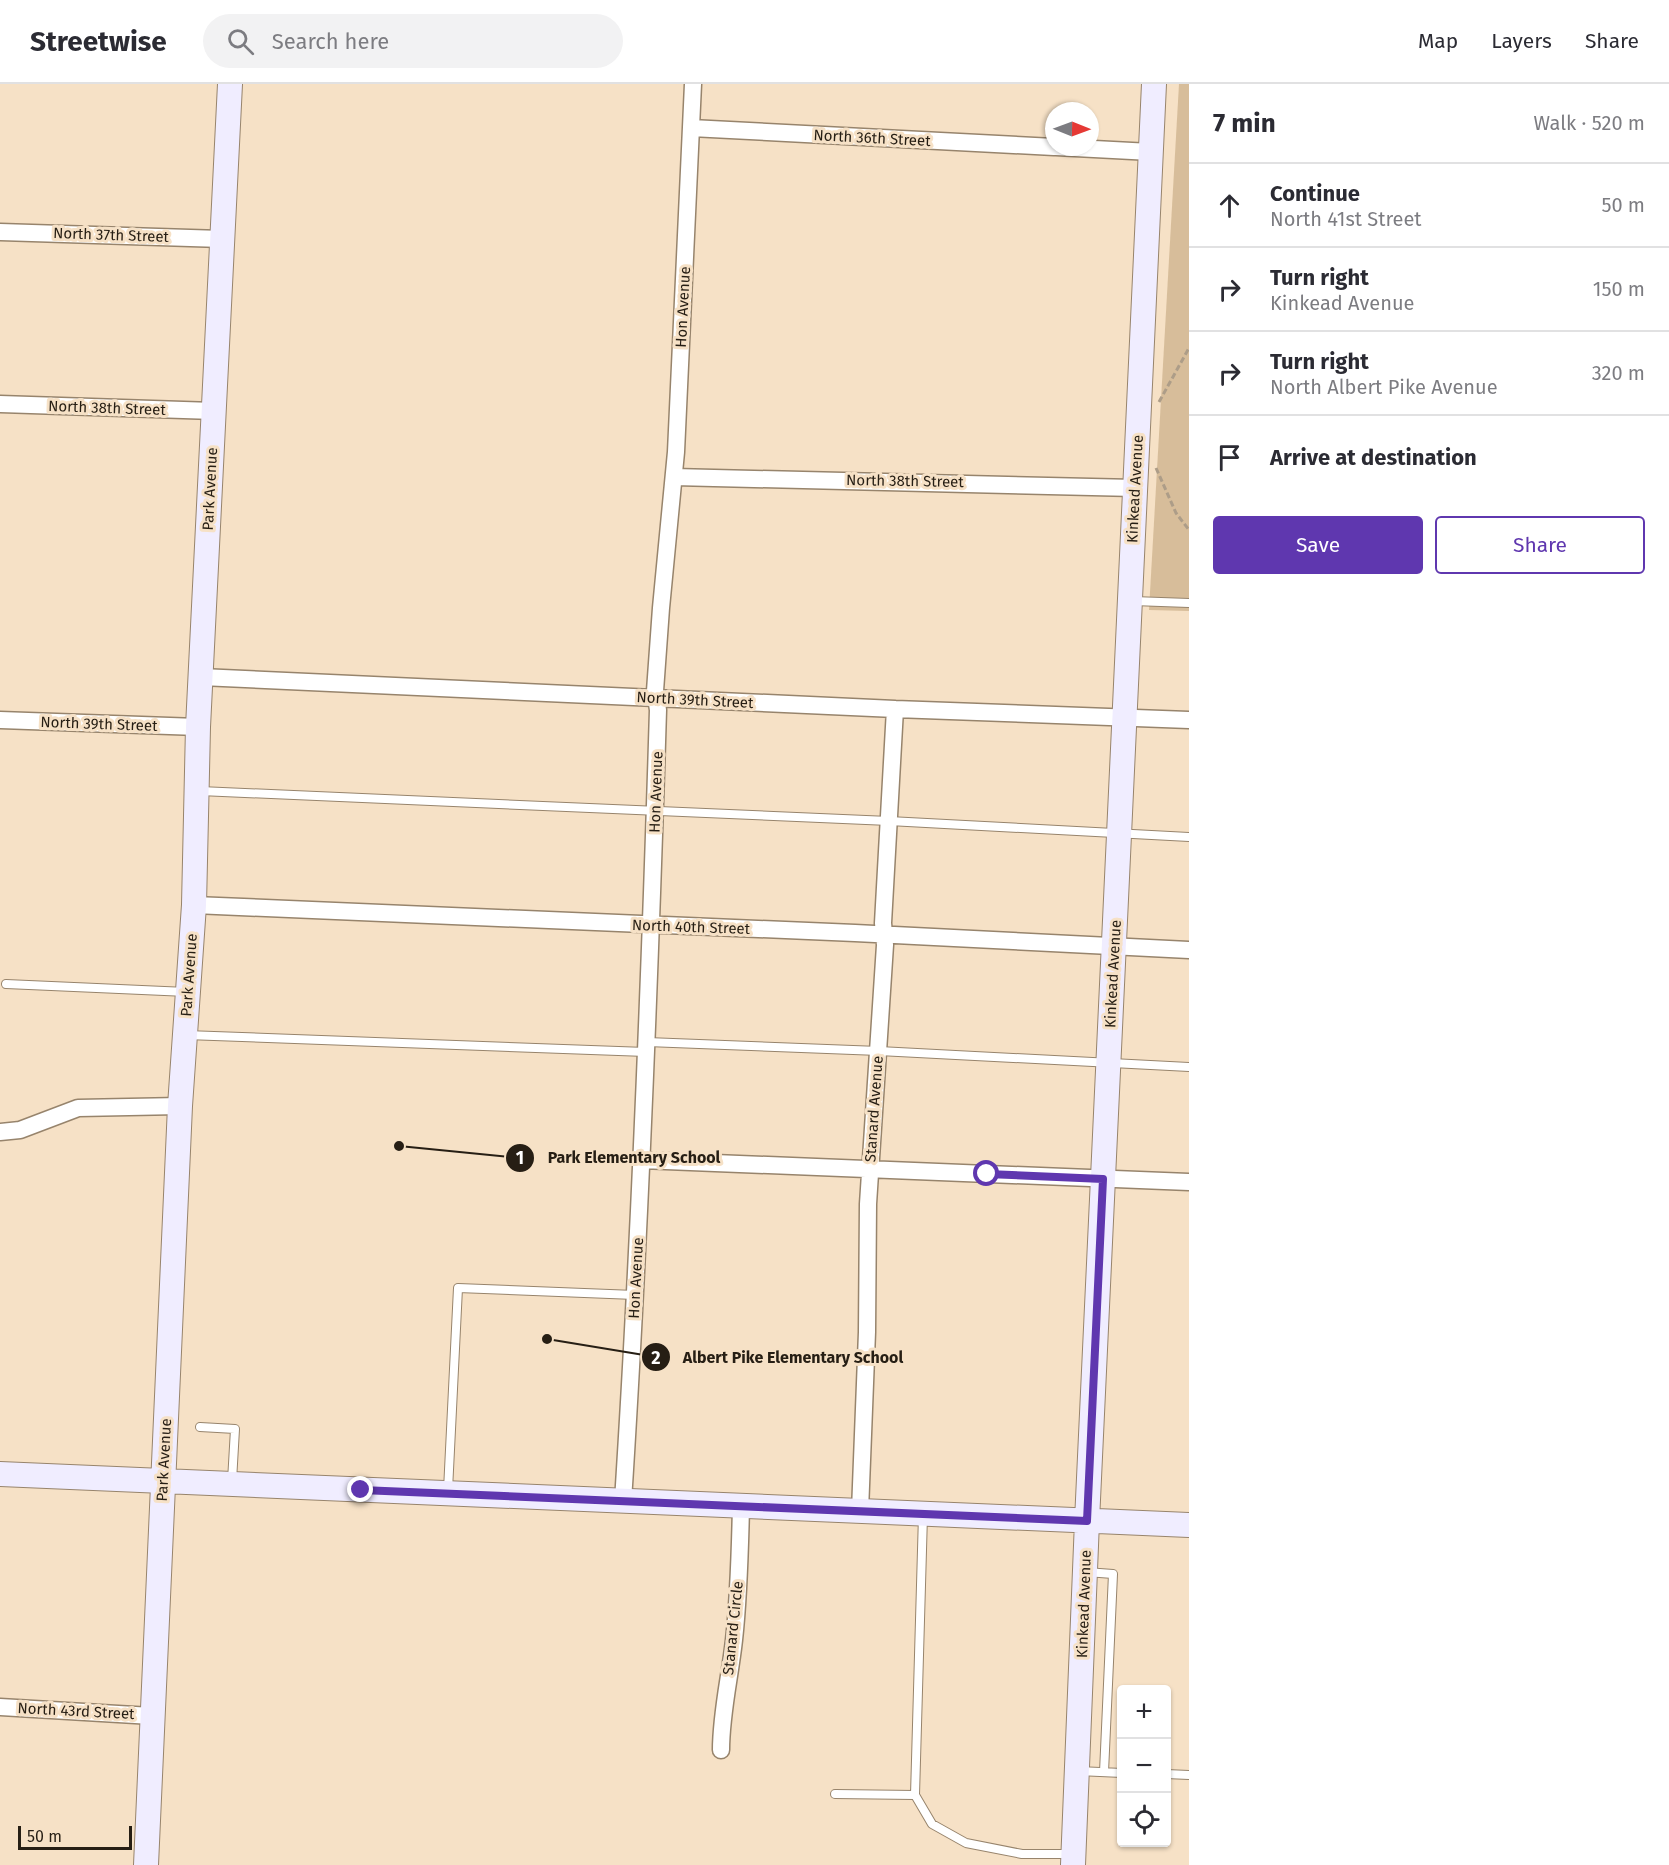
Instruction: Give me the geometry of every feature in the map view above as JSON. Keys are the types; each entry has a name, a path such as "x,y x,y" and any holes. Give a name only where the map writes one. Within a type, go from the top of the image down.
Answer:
{"street":[{"name":"Park Avenue","path":"146,1865 180,1106 194,905 198,727 230,84"},
{"name":"Hon Avenue","path":"623,1501 652,926 658,710 656,698 661,608 674,477 693,84"},
{"name":"Kinkead Avenue","path":"1073,1860 1154,84"},
{"name":"North 36th Street","path":"691,128 1045,146"},
{"name":"North 36th Street","path":"1099,149 1151,152"},
{"name":"North 37th Street","path":"0,232 222,239"},
{"name":"North 38th Street","path":"0,404 214,411"},
{"name":"North 38th Street","path":"674,477 1135,488"},
{"name":"North 39th Street","path":"201,677 1189,720"},
{"name":"Stanard Avenue","path":"860,1511 870,1170 885,945 883,923 895,709"},
{"name":"North 39th Street","path":"0,720 198,727"},
{"name":"North 40th Street","path":"194,905 1189,950"},
{"path":"0,1132 20,1130 40,1124 78,1108 180,1106"},
{"path":"641,1160 1189,1182"},
{"path":"0,1474 1189,1525"},
{"name":"Stanard Circle","path":"721,1750 721,1724 734,1642 738,1594 741,1506"},
{"name":"North 43rd Street","path":"0,1707 152,1716"}],"lane":[{"path":"1130,601 1189,603"},
{"path":"196,791 889,821 1189,837"},
{"path":"6,984 188,992"},
{"path":"185,1035 879,1051 1189,1067"},
{"path":"448,1493 459,1288 635,1295"},
{"path":"200,1427 235,1429 231,1484"},
{"path":"923,1514 915,1795 932,1824 966,1843 1022,1854 1073,1860"},
{"path":"1085,1572 1113,1574 1104,1772"},
{"path":"1077,1771 1117,1773"},
{"path":"1171,1774 1189,1775"},
{"path":"835,1794 915,1795"}],"path":[{"path":"1158,412 1159,401 1189,348"},
{"path":"1157,457 1156,468 1176,513 1189,530"}],"shaded area":[{"path":"1179,84 1189,84 1189,611 1149,610"}],"place":[{"name":"Park Elementary School","path":"399,1146"},
{"name":"Albert Pike Elementary School","path":"547,1339"}],"route":[{"path":"361,1490 1087,1521 1103,1179 987,1174"}]}
